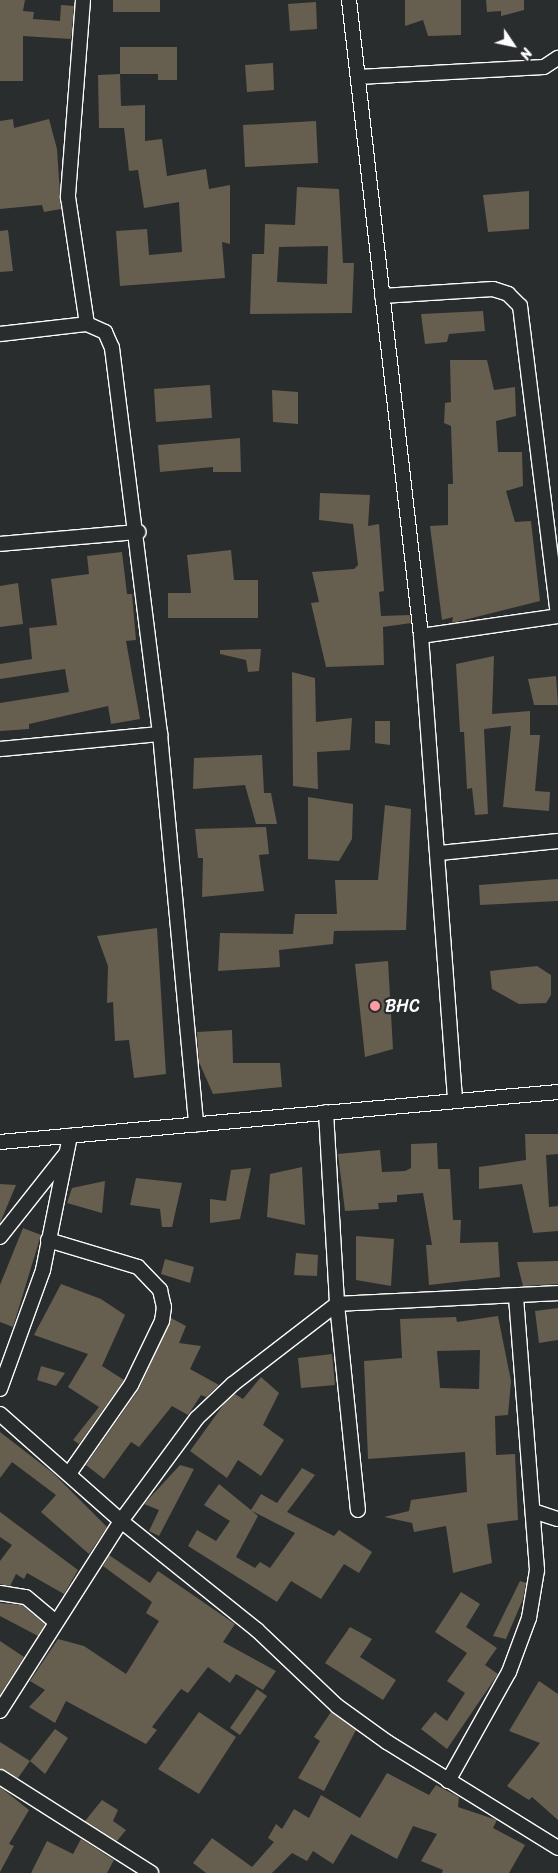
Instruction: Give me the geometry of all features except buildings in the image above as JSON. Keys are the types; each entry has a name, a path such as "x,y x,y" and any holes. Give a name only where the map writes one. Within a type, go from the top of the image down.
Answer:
{"street":[{"path":"83,0 68,197 87,324"},
{"path":"349,0 421,636 439,853 455,1101"},
{"path":"358,77 544,67 558,58"},
{"path":"382,296 493,289 508,294 520,306 558,616 421,636"},
{"path":"0,334 87,324 105,332 112,348 138,532 160,734 196,1124"},
{"path":"0,544 138,532"},
{"path":"0,749 160,734"},
{"path":"439,853 558,841"},
{"path":"0,1142 558,1092"},
{"path":"326,1112 337,1304 358,1510"},
{"path":"0,1390 19,1346 48,1240 70,1136"},
{"path":"0,1237 66,1154"},
{"path":"48,1240 138,1267 160,1290 164,1307 162,1321 131,1385 69,1474"},
{"path":"0,1711 121,1521 197,1418 232,1384 337,1304 558,1294"},
{"path":"448,1781 509,1672 529,1618 537,1570 516,1297"},
{"path":"0,1414 121,1521 257,1630 337,1706 448,1781 558,1848"},
{"path":"533,1511 558,1519"},
{"path":"0,1593 26,1597 56,1622"},
{"path":"0,1777 151,1873"}],"place":[{"name":"BHC","path":"375,1006"}]}
